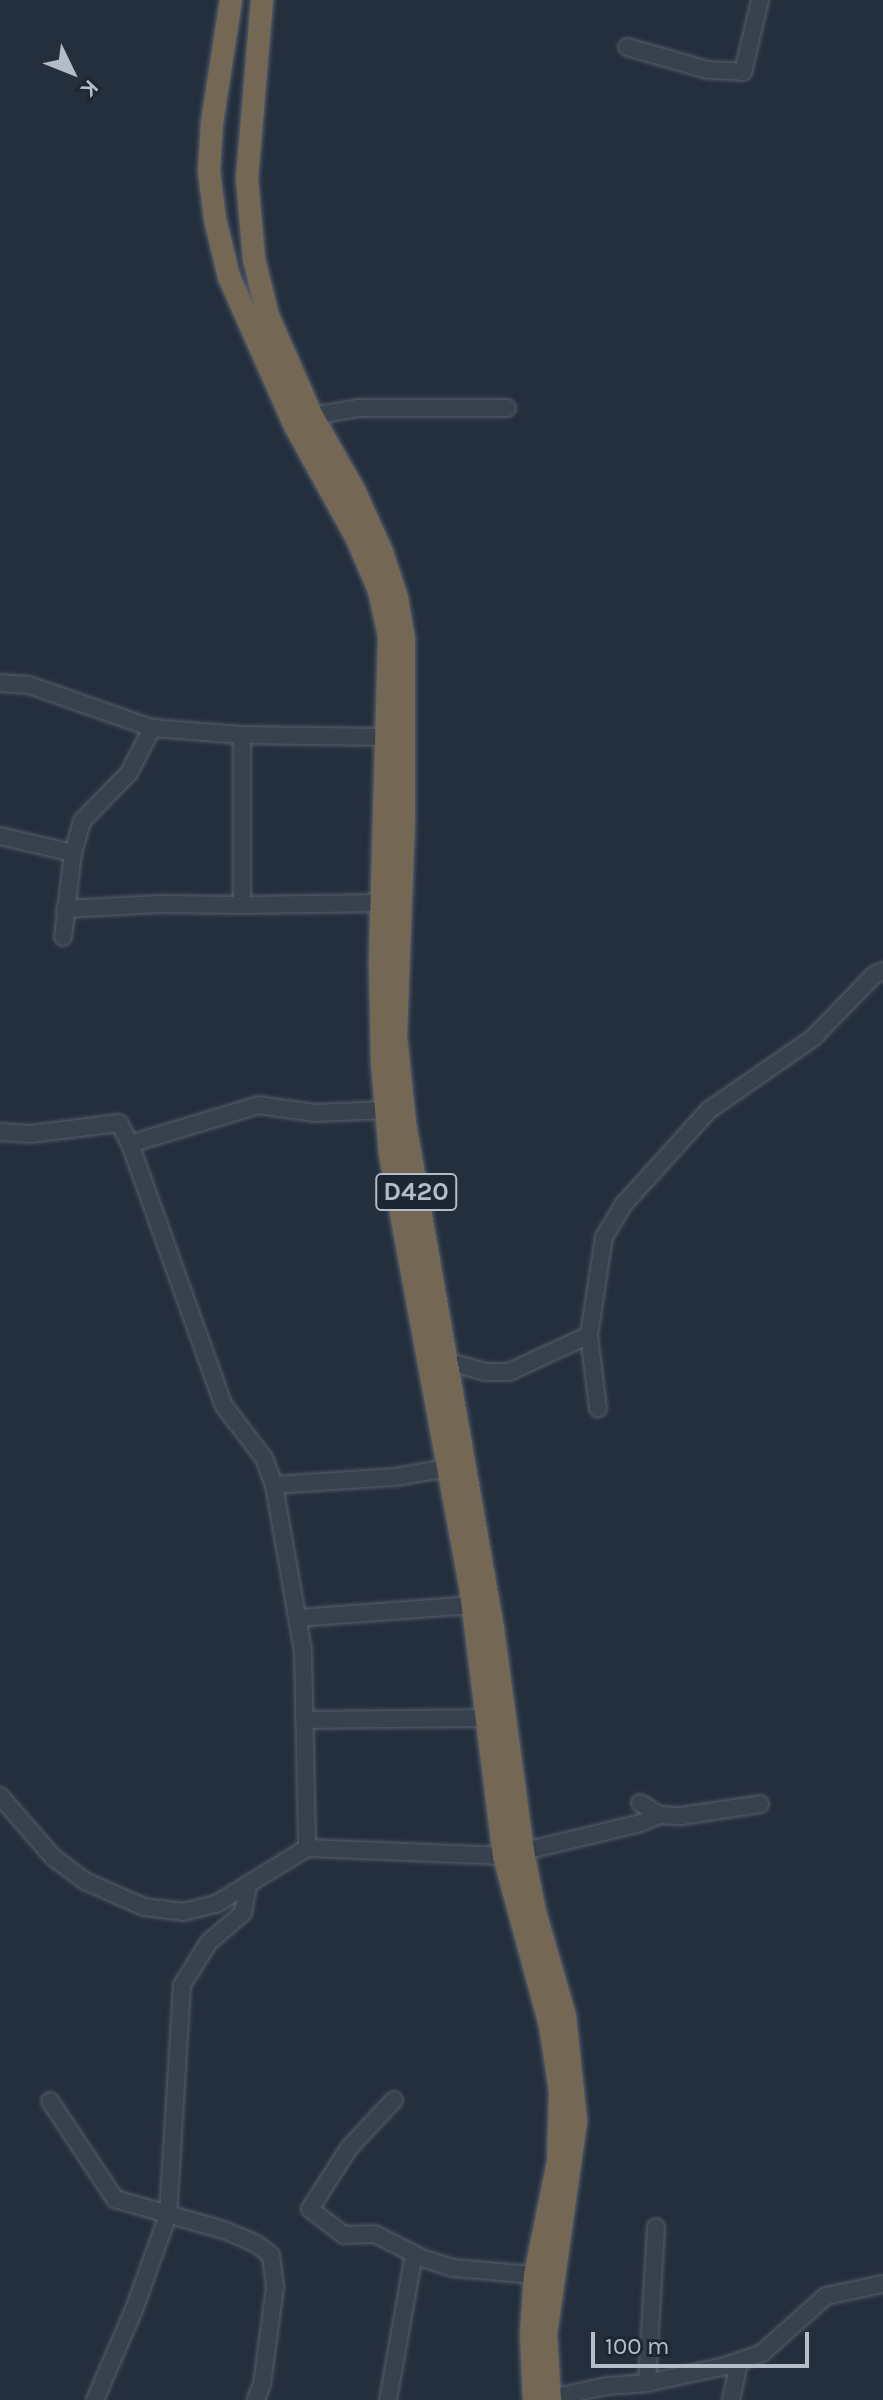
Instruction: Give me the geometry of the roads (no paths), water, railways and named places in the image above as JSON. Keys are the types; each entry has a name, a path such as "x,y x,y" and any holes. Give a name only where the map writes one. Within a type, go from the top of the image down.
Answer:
{"highway":[{"name":"D420","path":"231,0 212,123 209,171 215,219 229,277 251,333 295,426 357,539 379,590 389,636 380,979 386,1110 390,1154 472,1605 485,1718 550,2025 560,2091 558,2162 535,2275 531,2336 544,2400"},
{"name":"D420","path":"262,0 250,130 248,218 268,316 312,416 355,492 382,552 397,598 404,640 404,818 396,1036 405,1123 443,1360 493,1629 507,1753 514,1854 535,1912 565,2016 576,2121 546,2334 544,2400"}],"street":[{"path":"627,47 708,70 743,72 760,0"},
{"path":"312,416 359,408 507,408"},
{"path":"0,683 29,685 152,728 242,735 387,737"},
{"path":"63,937 73,853 82,821 129,773 152,728"},
{"path":"242,735 242,905"},
{"path":"0,836 73,853"},
{"path":"65,909 159,904 383,903"},
{"path":"598,1408 589,1335 604,1237 624,1204 709,1110 813,1038 874,975 883,971"},
{"path":"130,1144 258,1105 314,1113 386,1110"},
{"path":"0,1132 30,1134 119,1123 130,1144 224,1406 264,1458 274,1485 303,1652 307,1848"},
{"path":"443,1360 485,1372 509,1372 589,1335"},
{"path":"274,1485 395,1477 448,1468"},
{"path":"299,1618 472,1605"},
{"path":"304,1720 485,1718"},
{"path":"0,1796 53,1857 85,1881 144,1907 183,1912 200,1909 248,1886 307,1848 514,1854 641,1823 659,1815 681,1816 760,1804"},
{"path":"640,1803 659,1815"},
{"path":"95,2400 135,2307 168,2215 182,1985 209,1942 243,1913 248,1886"},
{"path":"394,2100 349,2148 310,2209 344,2235 375,2234 414,2254 453,2268 535,2275"},
{"path":"50,2101 115,2199 224,2230 255,2243 271,2255 275,2287 262,2384 256,2400"},
{"path":"647,2383 656,2227"},
{"path":"388,2400 414,2254"},
{"path":"544,2400 607,2386 647,2383 739,2362 762,2353 826,2296 883,2284"},
{"path":"731,2400 739,2362"}]}
